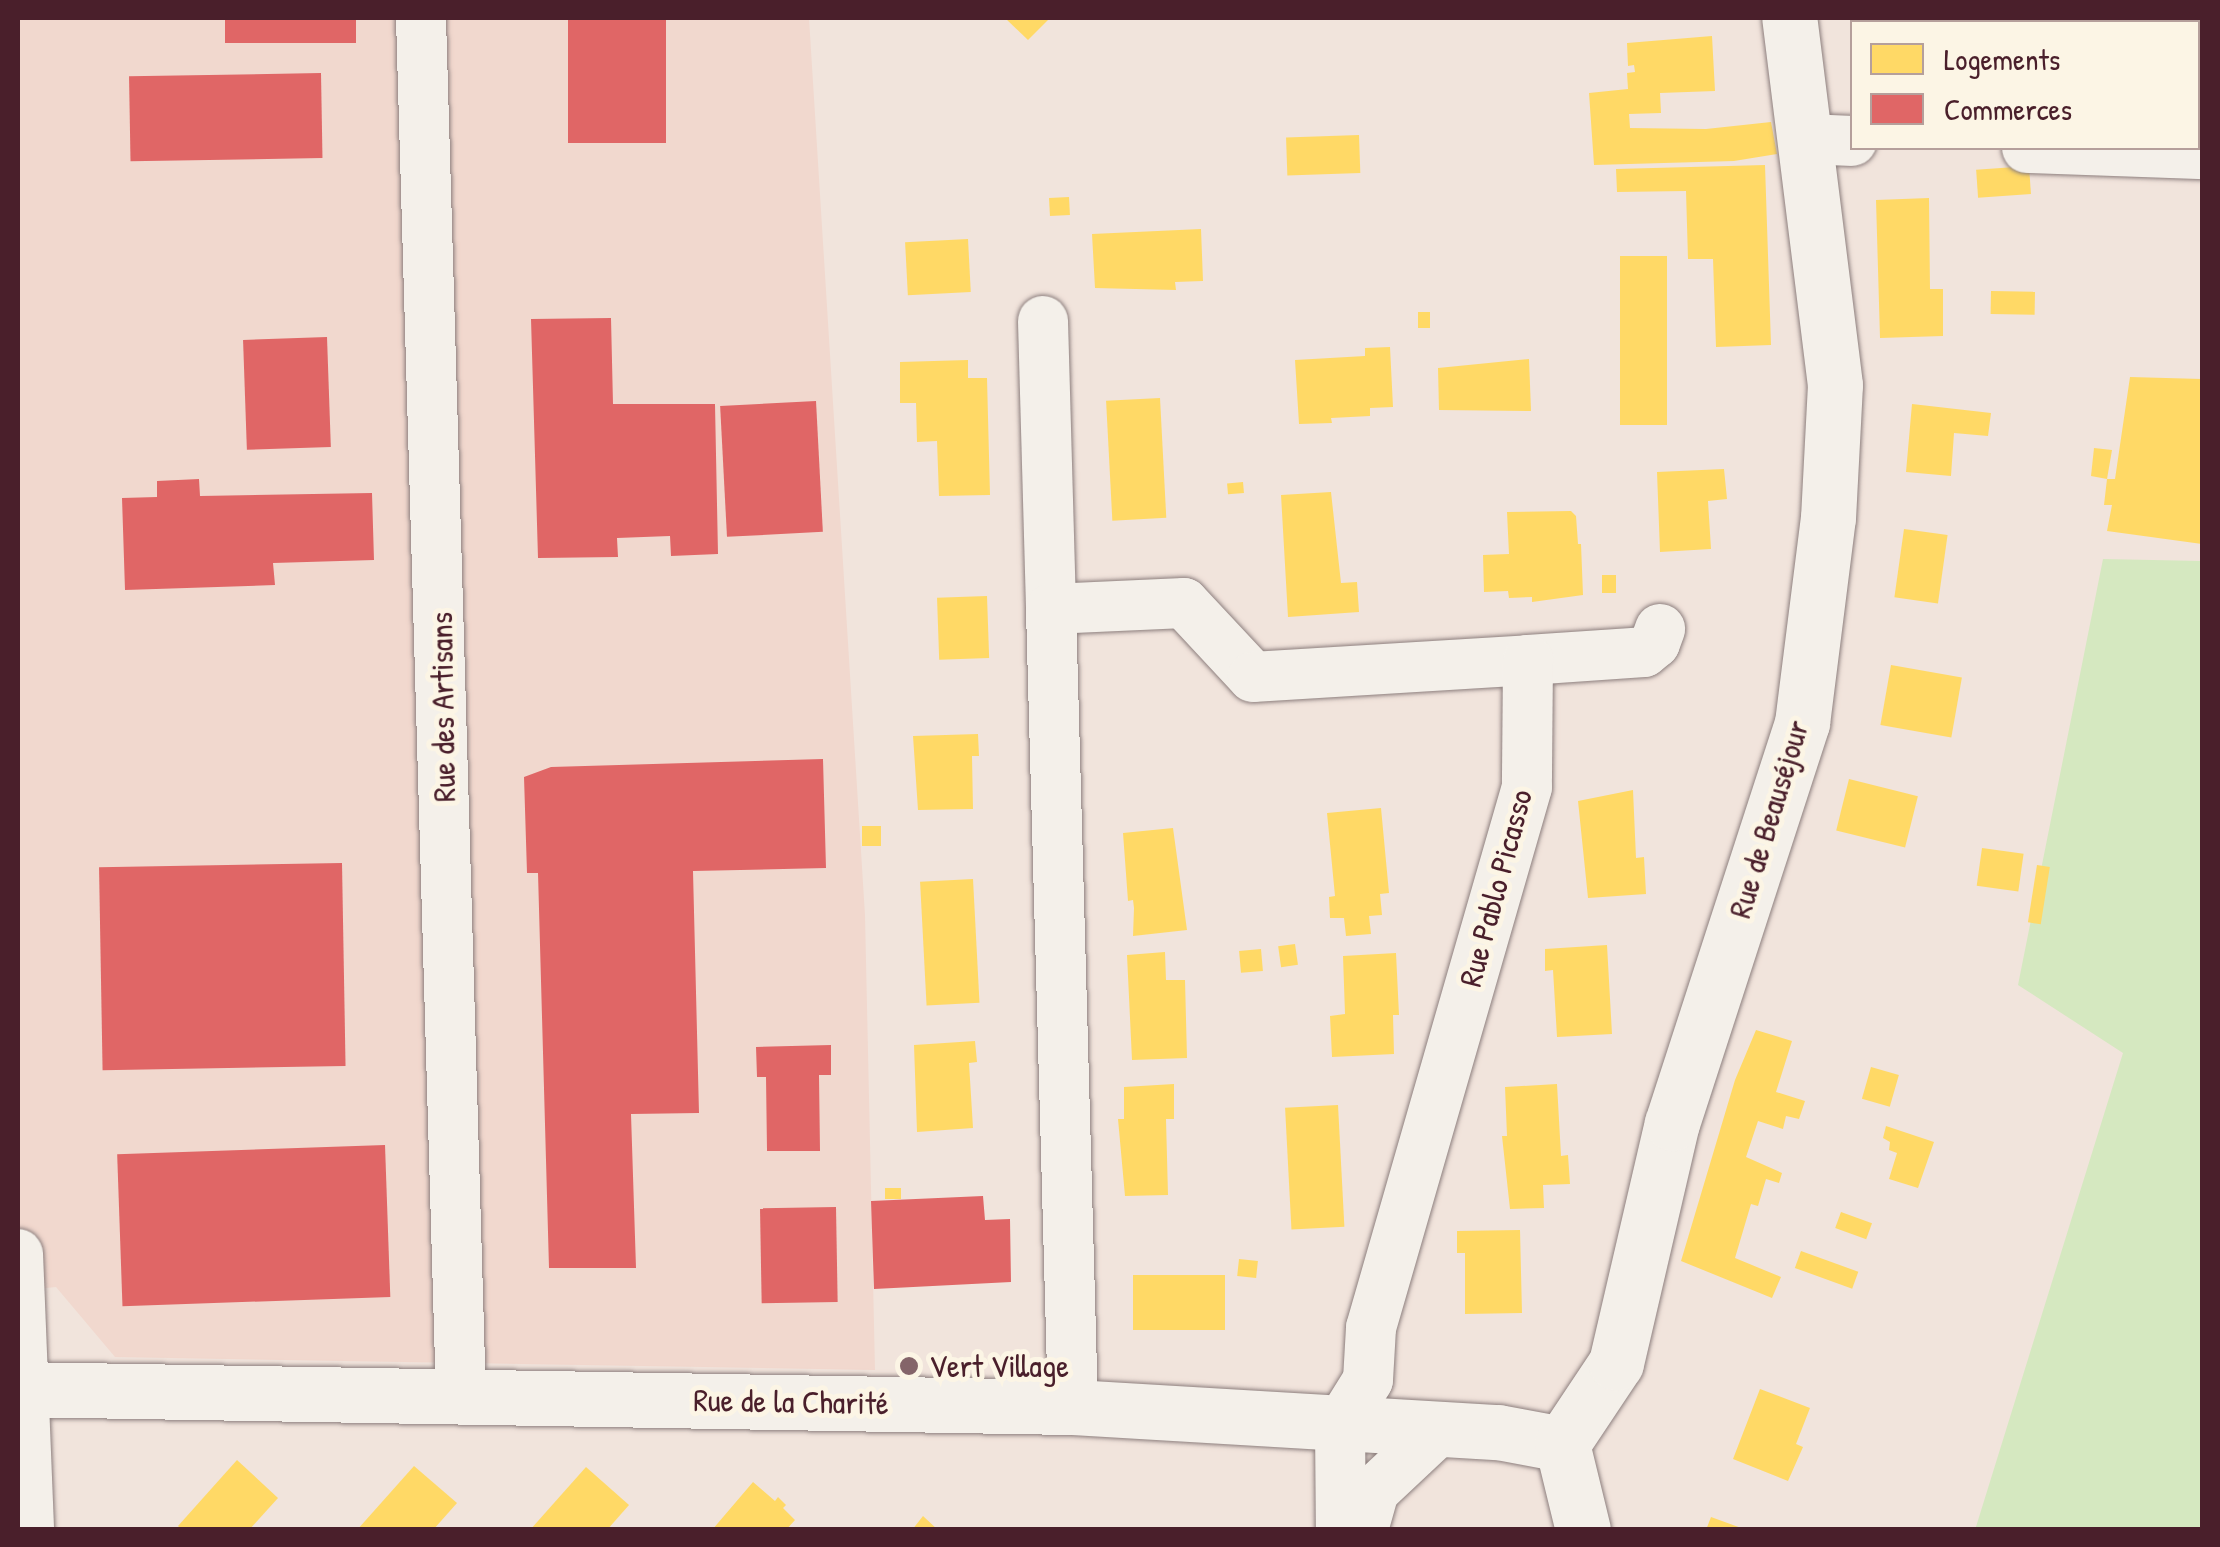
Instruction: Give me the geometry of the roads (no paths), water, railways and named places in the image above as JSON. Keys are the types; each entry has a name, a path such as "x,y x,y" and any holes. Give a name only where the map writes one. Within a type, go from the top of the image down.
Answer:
{"street":[{"name":"Rue des Artisans","path":"421,18 460,1396"},
{"name":"Rue de Beauséjour","path":"1562,1444 1616,1362 1672,1123 1802,723 1828,518 1836,385 1830,140 1788,18"},
{"path":"2085,150 2202,154"},
{"path":"1043,321 1073,1407"},
{"path":"1051,609 1184,603 1254,677 1644,652 1655,643 1660,629"},
{"name":"Rue Pablo Picasso","path":"1340,1425 1368,1380 1371,1328 1527,786 1528,660"},
{"path":"18,1254 28,1530"},
{"name":"Rue de la Charité","path":"21,1389 1073,1407 1498,1432 1562,1444"},
{"path":"1340,1425 1341,1530"},
{"path":"1363,1530 1374,1491 1440,1430"},
{"path":"1562,1444 1583,1530"}],"place":[{"name":"Vert Village","path":"909,1366"}]}
